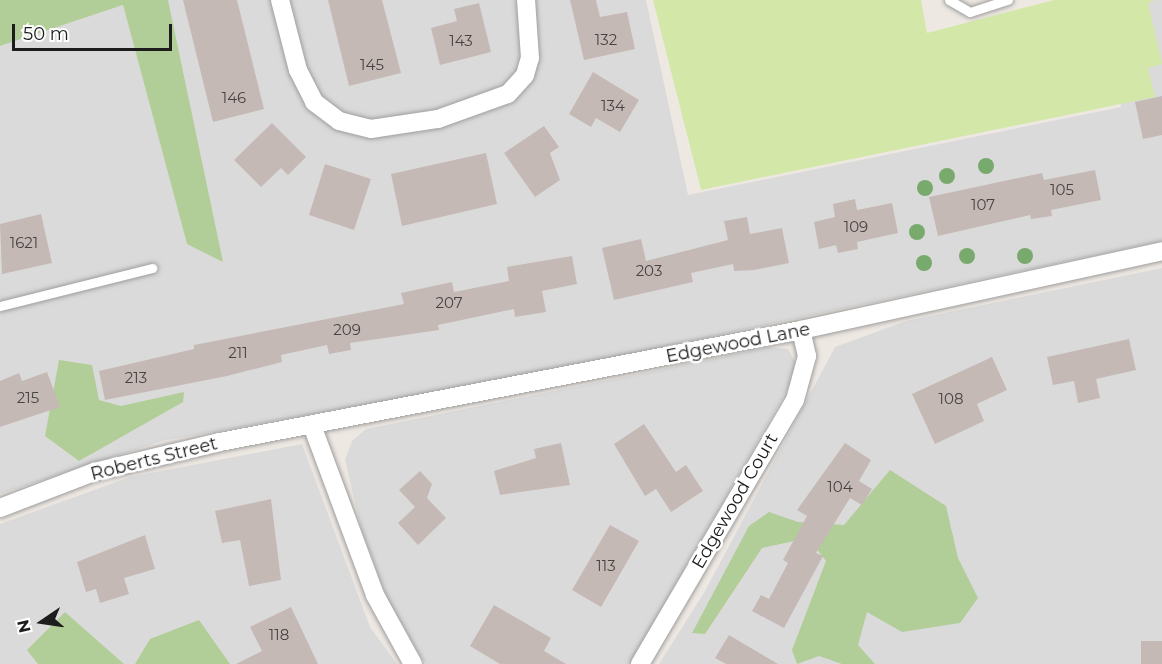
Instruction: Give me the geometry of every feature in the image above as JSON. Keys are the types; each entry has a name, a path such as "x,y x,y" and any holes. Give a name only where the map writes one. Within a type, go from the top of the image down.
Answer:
{"street":[{"path":"280,0 298,70 314,102 339,121 371,129 459,114 508,94 525,75 531,58 526,0"},
{"name":"Edgewood Lane","path":"313,428 801,330 1162,251"},
{"name":"Edgewood Court","path":"640,664 795,400 807,356 801,330"},
{"path":"313,428 375,595 412,664"},
{"name":"Roberts Street","path":"0,508 94,472 220,442 313,428"}],"lane":[{"path":"950,0 970,12 1008,0"},
{"path":"0,306 152,268"}],"shaded area":[{"path":"160,0 646,0 688,195 1121,107 1099,0 1162,0 1162,241 525,376 162,441 0,494 0,46 123,5 187,244"},
{"path":"1162,268 1162,664 659,664 705,591 835,347 906,321"},
{"path":"771,347 788,349 795,362 791,383 630,664 426,664 395,619 362,532 345,460 352,441 366,429"},
{"path":"302,444 370,627 397,664 0,664 0,524 130,477"}],"green space":[{"path":"0,0 168,0 223,262 187,244 123,5 0,46"},
{"path":"653,0 921,0 927,33 1054,0 1155,0 1148,3 1162,64 1148,68 1155,97 701,190"},
{"path":"59,360 92,365 99,400 121,406 184,392 183,402 79,461 45,436"},
{"path":"890,470 946,506 958,558 978,598 960,623 902,632 867,612 858,645 875,664 842,664 819,656 797,664 792,650 826,561 808,538 762,548 705,634 692,633 749,526 769,512 798,522 844,525"},
{"path":"65,612 124,664 38,664 27,650"},
{"path":"199,620 230,664 135,664 150,639"}],"building":[{"path":"183,0 237,0 264,109 213,122"},
{"path":"328,0 382,0 401,73 349,86"},
{"path":"570,0 596,0 600,17 627,12 635,49 584,60"},
{"path":"479,3 491,52 440,65 431,28 457,21 454,9"},
{"path":"593,72 639,100 620,132 596,118 591,127 569,114"},
{"path":"1162,96 1162,135 1143,139 1135,102"},
{"path":"272,123 306,157 288,175 281,168 261,187 234,160"},
{"path":"544,126 559,147 550,153 560,180 535,197 504,153"},
{"path":"486,153 497,204 402,226 391,174"},
{"path":"325,164 371,179 354,230 309,215"},
{"path":"1095,170 1101,200 1051,210 1052,216 1031,219 1030,215 938,236 929,197 1042,173 1044,180"},
{"path":"855,199 857,210 892,203 898,233 857,242 858,249 838,253 836,245 819,249 814,222 835,217 833,204"},
{"path":"41,214 52,263 2,274 0,224"},
{"path":"747,217 750,234 782,228 789,263 754,270 734,271 733,264 691,273 693,282 614,300 602,248 641,239 646,261 728,240 724,221"},
{"path":"572,256 577,284 542,291 546,312 515,317 514,309 438,325 439,330 350,343 351,350 329,354 327,345 281,355 282,362 227,376 105,400 99,371 194,349 194,345 404,304 401,293 452,282 454,292 509,281 507,267"},
{"path":"1129,339 1136,370 1096,379 1100,398 1078,403 1074,381 1053,385 1047,357"},
{"path":"992,357 1007,390 977,404 984,421 935,444 912,394"},
{"path":"47,372 60,407 0,427 0,381 19,373 22,381"},
{"path":"644,424 676,472 686,465 703,491 671,512 656,489 645,496 614,444"},
{"path":"561,443 570,485 500,495 494,471 536,458 534,449"},
{"path":"845,443 871,460 859,481 872,489 862,505 850,498 816,553 823,556 784,628 752,611 761,595 769,599 788,563 783,560 807,516 797,510"},
{"path":"420,471 432,484 427,498 446,518 418,545 398,523 415,507 399,490"},
{"path":"271,499 281,580 249,586 240,540 222,543 215,511"},
{"path":"610,525 639,541 601,607 572,590"},
{"path":"145,535 155,569 124,578 129,594 100,603 96,589 86,592 77,562"},
{"path":"494,605 551,638 544,651 566,664 500,664 470,646"},
{"path":"291,607 318,664 236,664 262,651 250,627"},
{"path":"729,635 778,664 726,664 715,658"},
{"path":"1141,641 1162,641 1162,664 1141,664"}]}
